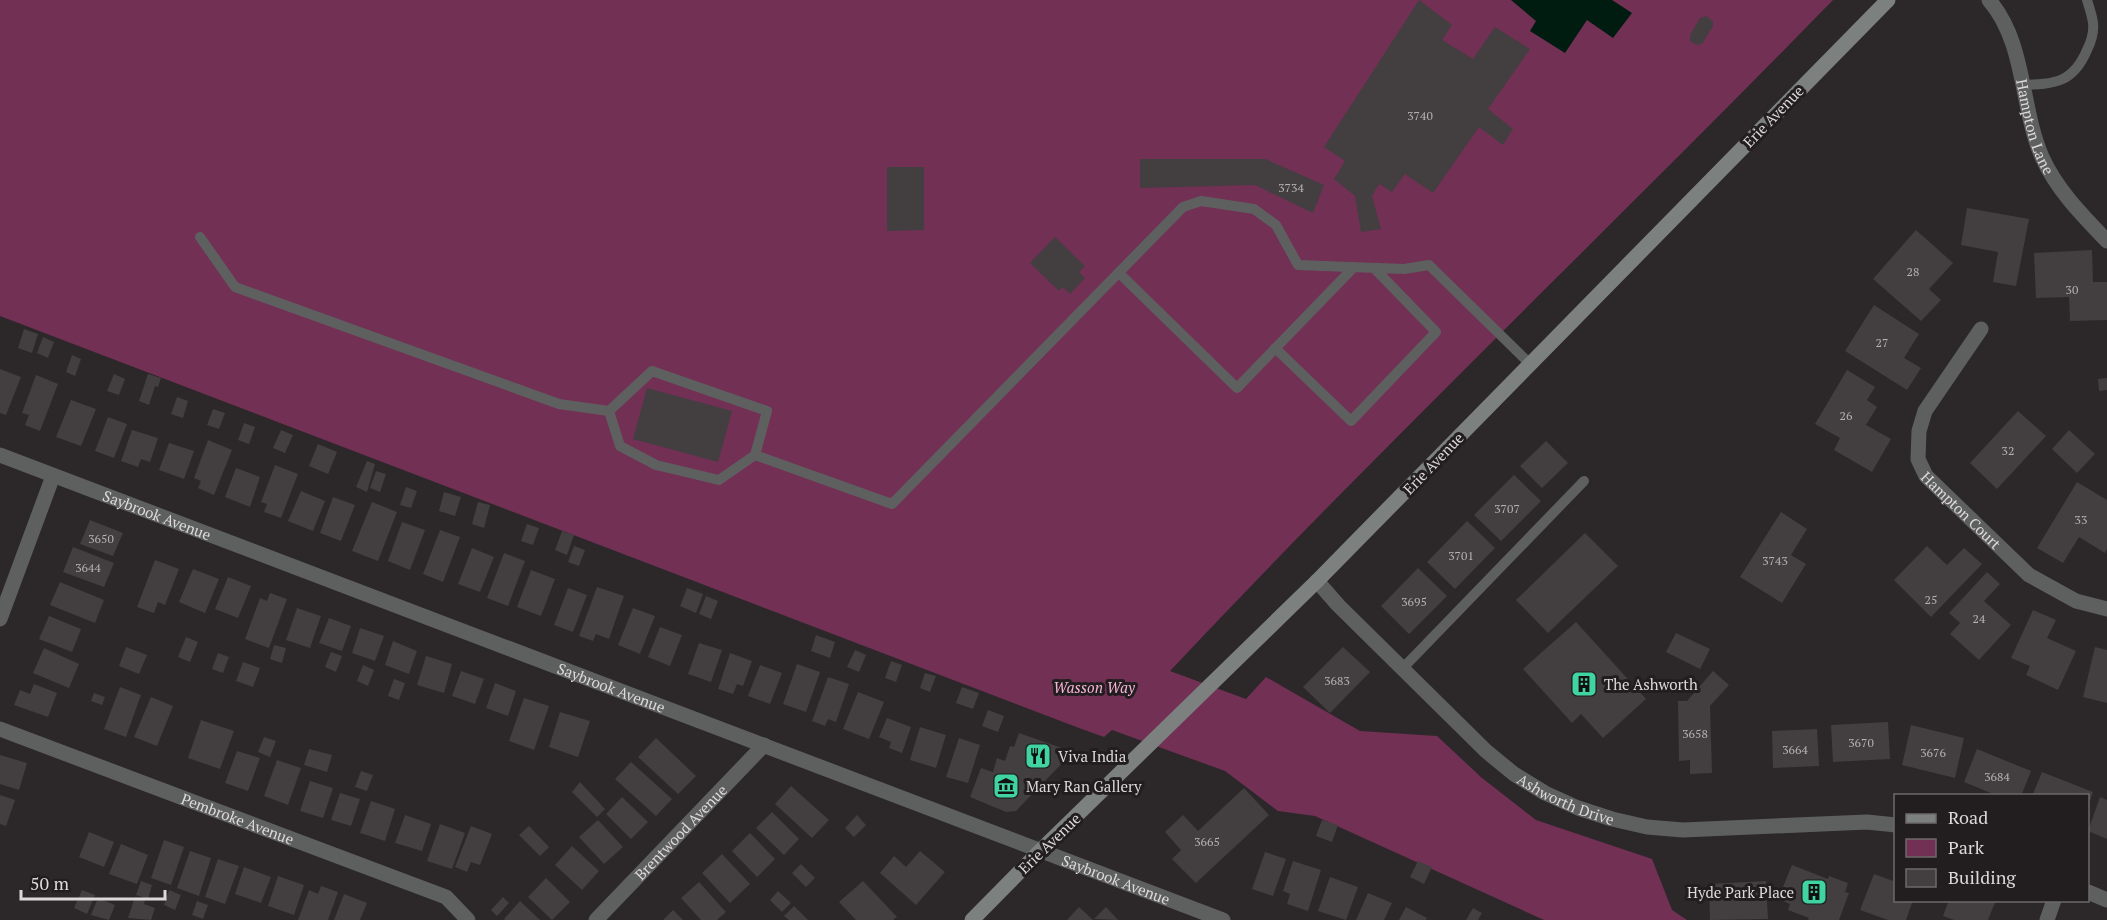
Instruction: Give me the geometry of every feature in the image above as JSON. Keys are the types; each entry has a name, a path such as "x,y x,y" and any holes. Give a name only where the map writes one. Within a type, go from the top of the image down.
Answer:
{"street":[{"name":"Erie Avenue","path":"972,920 1317,581 1888,0"},
{"name":"Hampton Lane","path":"1989,0 2000,13 2010,33 2039,147 2054,180 2075,209 2107,241"},
{"name":"Hampton Court","path":"1981,329 1924,411 1919,431 1918,459 1926,476 2029,575 2076,600 2107,609"},
{"name":"Saybrook Avenue","path":"0,455 1223,920"},
{"path":"0,619 53,476"},
{"name":"Ashworth Drive","path":"1317,581 1338,605 1486,752 1514,774 1545,793 1578,808 1647,827 1683,830 1867,822 1894,825"},
{"name":"Pembroke Avenue","path":"0,729 446,897 468,920"},
{"name":"Brentwood Avenue","path":"596,920 764,745"},
{"path":"2089,892 2107,900"},
{"path":"2047,920 2053,902"}],"lane":[{"path":"2022,85 2048,84 2072,76 2083,61 2091,42 2093,24 2087,0"},
{"path":"755,455 892,504 1183,207 1201,201 1254,209 1276,225 1298,265 1404,269 1429,265 1530,364"},
{"path":"200,237 235,287 559,404 609,411"},
{"path":"1119,273 1237,388 1354,267"},
{"path":"1275,348 1352,421 1436,332 1374,268"},
{"path":"652,371 767,411 755,455 719,480 656,465 620,446 609,411 652,371"},
{"path":"1402,669 1584,481"}],"green space":[{"name":"Wasson Way","path":"0,0 1833,0 1334,501 1170,671 1246,699 1266,677 1360,731 1437,736 1482,778 1536,820 1652,859 1672,910 1687,920 1544,920 1315,816 1278,811 1225,771 1112,730 1104,737 1079,728 0,316"}],"shaded area":[{"path":"1511,0 1612,0 1632,13 1613,38 1587,20 1565,53 1530,31 1536,21"}],"building":[{"path":"1419,0 1452,25 1442,40 1473,59 1495,27 1530,49 1488,109 1513,129 1503,145 1479,127 1433,193 1405,174 1392,192 1379,184 1372,196 1381,229 1361,232 1355,196 1334,179 1345,161 1324,147"},
{"path":"1706,16 1713,21 1713,26 1702,44 1696,45 1690,41 1690,35 1700,18"},
{"path":"1140,159 1265,159 1324,185 1313,213 1255,185 1140,188"},
{"path":"887,167 924,167 924,230 887,231"},
{"path":"1967,208 2029,219 2016,286 1993,282 1998,252 1961,245"},
{"path":"1916,230 1953,263 1929,289 1941,300 1921,321 1873,279"},
{"path":"1055,237 1085,266 1079,272 1085,278 1070,294 1063,287 1059,291 1030,263"},
{"path":"2092,250 2093,282 2107,282 2107,320 2070,321 2069,297 2036,298 2034,253"},
{"path":"1874,305 1919,334 1904,358 1921,368 1907,390 1845,351"},
{"path":"24,329 38,334 32,353 18,348"},
{"path":"43,337 54,342 48,358 37,353"},
{"path":"72,355 81,359 75,376 66,372"},
{"path":"0,369 21,377 6,415 0,413"},
{"path":"1847,370 1875,387 1867,400 1877,407 1866,425 1891,439 1872,472 1834,450 1840,438 1815,424"},
{"path":"114,374 125,379 119,395 107,391"},
{"path":"148,374 161,378 158,387 155,386 149,405 139,401"},
{"path":"36,375 58,384 40,431 25,425 29,415 22,413"},
{"path":"2107,378 2107,390 2099,391 2098,379"},
{"path":"647,388 732,411 718,462 633,439"},
{"path":"177,397 188,401 183,418 171,414"},
{"path":"71,400 96,409 81,446 56,437"},
{"path":"213,409 225,413 219,429 207,425"},
{"path":"2018,411 2046,436 1997,489 1970,463"},
{"path":"108,417 127,424 114,458 95,451"},
{"path":"244,423 255,427 249,444 238,440"},
{"path":"132,430 158,438 150,462 141,459 138,467 121,461"},
{"path":"281,430 293,435 285,453 273,448"},
{"path":"2069,430 2095,454 2077,473 2052,449"},
{"path":"208,440 232,450 214,495 198,488 201,481 194,478"},
{"path":"1546,441 1568,463 1542,488 1520,466"},
{"path":"169,443 194,451 184,479 159,470"},
{"path":"318,444 337,452 328,474 309,466"},
{"path":"367,461 375,464 367,492 356,487"},
{"path":"275,465 298,474 281,518 264,512 267,504 261,502"},
{"path":"236,468 260,477 250,507 225,497"},
{"path":"376,471 386,474 380,492 370,488"},
{"path":"1514,475 1541,501 1501,541 1474,515"},
{"path":"2077,482 2107,500 2107,549 2105,553 2079,537 2063,563 2037,548"},
{"path":"406,487 417,491 411,508 400,505"},
{"path":"301,491 325,501 313,531 288,521"},
{"path":"444,492 461,497 455,516 439,511"},
{"path":"333,497 355,505 341,541 320,533"},
{"path":"372,502 397,512 378,561 352,551"},
{"path":"478,502 490,505 484,528 472,524"},
{"path":"1781,512 1807,529 1791,555 1806,564 1782,603 1740,577"},
{"path":"90,520 123,533 113,556 80,544"},
{"path":"1467,521 1495,548 1455,589 1427,562"},
{"path":"402,522 425,530 410,570 388,561"},
{"path":"527,524 539,528 533,545 521,541"},
{"path":"440,530 460,537 443,582 423,574"},
{"path":"562,531 574,535 567,555 555,550"},
{"path":"1585,533 1618,566 1548,633 1516,600"},
{"path":"574,546 585,550 579,566 568,562"},
{"path":"1927,546 1947,565 1964,548 1982,564 1931,617 1894,580"},
{"path":"73,547 114,563 104,587 63,572"},
{"path":"472,548 494,557 480,592 458,584"},
{"path":"504,553 525,561 508,606 487,598"},
{"path":"155,560 179,569 165,605 158,602 154,613 137,607"},
{"path":"1418,568 1447,596 1409,634 1381,606"},
{"path":"193,569 219,579 205,613 179,602"},
{"path":"531,570 555,579 541,616 517,607"},
{"path":"1987,572 2000,584 1984,601 2011,625 1979,660 1950,634 1960,623 1949,613"},
{"path":"228,577 251,586 238,618 215,609"},
{"path":"60,582 104,600 95,623 50,605"},
{"path":"597,587 624,596 609,639 596,634 593,641 579,636"},
{"path":"568,588 587,595 573,632 554,625"},
{"path":"687,588 703,594 696,613 680,606"},
{"path":"270,593 287,599 269,648 245,639 260,598 267,601"},
{"path":"706,596 718,601 711,619 699,614"},
{"path":"297,608 321,616 310,648 286,640"},
{"path":"633,608 655,616 640,654 618,645"},
{"path":"2033,610 2056,620 2047,638 2076,651 2058,690 2026,675 2030,666 2011,658"},
{"path":"49,616 81,629 72,652 39,639"},
{"path":"329,618 351,626 342,651 319,643"},
{"name":"The Ashworth","path":"1576,622 1646,699 1603,738 1581,714 1572,723 1523,669"},
{"path":"660,627 682,635 670,666 648,657"},
{"path":"360,628 384,636 375,661 352,653"},
{"path":"1676,633 1710,649 1700,669 1666,652"},
{"path":"816,635 835,642 830,658 811,651"},
{"path":"186,637 198,642 190,662 178,657"},
{"path":"393,641 417,651 409,674 385,665"},
{"path":"699,643 722,650 711,682 688,674"},
{"path":"274,645 286,648 282,663 270,659"},
{"path":"126,647 147,655 139,674 119,666"},
{"path":"1343,647 1370,672 1330,713 1303,687"},
{"path":"2095,647 2107,650 2107,703 2083,697"},
{"path":"44,648 79,664 69,688 33,673"},
{"path":"855,650 866,655 859,672 847,667"},
{"path":"331,652 342,656 336,672 325,667"},
{"path":"218,653 229,657 223,673 212,669"},
{"path":"730,653 752,661 743,686 737,684 733,694 718,689"},
{"path":"426,656 452,664 444,693 417,685"},
{"path":"891,661 902,665 896,682 885,678"},
{"path":"243,662 260,668 253,687 236,681"},
{"path":"797,664 820,672 806,712 783,704"},
{"path":"363,665 374,670 368,686 357,681"},
{"path":"760,665 782,673 770,704 748,696"},
{"path":"461,671 484,679 475,704 452,696"},
{"path":"1713,671 1729,685 1710,706 1712,773 1690,774 1690,760 1679,761 1678,701 1687,701"},
{"path":"925,673 936,676 930,692 920,688"},
{"path":"828,677 849,684 836,722 828,719 825,726 812,721"},
{"path":"394,679 405,683 399,700 388,696"},
{"path":"495,683 516,691 508,716 486,708"},
{"path":"34,684 57,693 48,717 14,705 20,690 30,694"},
{"path":"120,687 141,695 126,737 104,729"},
{"path":"962,687 979,693 973,709 956,703"},
{"path":"858,692 884,702 869,739 843,729"},
{"path":"94,693 105,697 102,705 91,701"},
{"path":"151,697 173,706 157,746 134,737"},
{"path":"524,698 549,706 534,750 509,741"},
{"path":"988,710 1004,716 998,732 982,726"},
{"path":"560,712 590,721 578,757 549,747"},
{"path":"887,718 911,727 902,753 889,748 891,742 879,737"},
{"path":"201,720 234,731 220,769 188,758"},
{"path":"1888,722 1890,759 1833,762 1831,725"},
{"path":"1911,725 1964,738 1955,778 1902,765"},
{"path":"920,727 946,735 936,768 910,760"},
{"path":"1817,729 1819,766 1773,768 1772,731"},
{"path":"1019,733 1073,752 1016,811 1006,812 970,797 981,768 993,772 997,758 1005,761 1010,746 1014,747"},
{"path":"264,737 276,741 270,757 258,752"},
{"path":"656,738 696,776 678,794 638,757"},
{"path":"959,738 980,745 968,783 946,777"},
{"path":"309,749 332,755 327,772 304,765"},
{"path":"1977,749 2031,771 2022,794 1993,794 1964,782"},
{"path":"237,751 260,758 248,791 225,783"},
{"path":"0,755 27,763 19,790 0,784"},
{"path":"277,760 301,768 288,805 264,796"},
{"path":"631,762 672,799 656,816 615,779"},
{"path":"361,771 373,775 367,791 355,787"},
{"path":"2042,772 2093,792 2089,803 2089,794 2033,794"},
{"path":"310,781 333,788 323,818 300,811"},
{"path":"580,782 605,809 597,817 572,792"},
{"path":"791,786 829,820 812,838 775,804"},
{"path":"1244,788 1269,815 1196,883 1172,859 1181,850 1165,832 1183,815 1198,831"},
{"path":"340,793 360,799 351,826 331,820"},
{"path":"0,795 15,800 6,826 0,824"},
{"path":"622,797 648,822 631,839 606,814"},
{"path":"2100,797 2107,800 2107,839 2089,831"},
{"path":"371,801 395,809 385,841 360,833"},
{"path":"772,812 799,839 784,855 756,828"},
{"path":"405,815 431,824 422,851 395,843"},
{"path":"857,815 866,825 854,837 845,828"},
{"path":"598,820 623,847 604,864 579,837"},
{"path":"1322,820 1338,825 1332,842 1316,836"},
{"path":"440,824 465,833 452,869 427,861"},
{"path":"471,826 492,834 480,865 471,862 467,872 455,867"},
{"path":"529,826 549,847 540,856 519,835"},
{"path":"89,832 114,842 104,867 79,857"},
{"path":"750,833 775,859 757,877 732,851"},
{"path":"164,840 184,847 171,885 151,878"},
{"path":"121,844 148,855 137,884 109,874"},
{"path":"572,846 599,871 582,890 555,865"},
{"path":"190,851 211,858 199,896 177,888"},
{"path":"920,851 945,872 916,905 880,873 894,856 906,867"},
{"path":"1265,852 1286,859 1273,896 1252,889"},
{"path":"722,854 750,884 730,903 702,873"},
{"path":"218,859 239,866 225,904 205,897"},
{"path":"1293,861 1321,870 1308,911 1287,904 1290,894 1283,891"},
{"path":"1418,861 1432,867 1424,884 1410,877"},
{"path":"801,864 815,878 806,887 792,873"},
{"name":"Hyde Park Place","path":"1792,865 1828,879 1829,876 1848,883 1845,892 1849,893 1839,920 1808,920 1809,918 1788,910 1790,904 1778,899"},
{"path":"244,867 271,877 261,903 235,894"},
{"path":"1874,874 1894,881 1894,902 1912,902 1906,920 1888,920 1860,910"},
{"path":"278,876 304,885 294,915 268,906"},
{"path":"1330,877 1358,887 1346,920 1318,911"},
{"path":"546,878 570,902 552,920 528,897"},
{"path":"141,881 152,885 148,899 136,895"},
{"path":"863,881 897,917 893,920 856,920 839,902"},
{"path":"1766,881 1768,919 1710,920 1709,884"},
{"path":"699,882 726,912 717,920 701,920 681,898"},
{"path":"321,886 338,892 328,920 298,920 309,890 318,894"},
{"path":"82,890 95,895 87,914 74,908"},
{"path":"169,890 181,895 175,910 164,905"},
{"path":"778,891 791,903 782,912 770,900"},
{"path":"1368,893 1392,903 1384,920 1356,920"},
{"path":"344,894 367,903 360,920 334,920"},
{"path":"135,897 145,900 144,904 155,908 151,920 128,918"},
{"path":"503,897 509,903 497,916 491,910"},
{"path":"98,898 115,905 109,920 91,915"},
{"path":"197,901 208,905 203,919 192,915"},
{"path":"520,901 540,920 505,920"},
{"path":"1948,902 1995,902 1988,920 1954,920 1943,916"},
{"path":"794,906 808,920 789,920 784,916"},
{"path":"1079,907 1093,920 1067,920"},
{"path":"1106,907 1118,920 1094,919"},
{"path":"1406,907 1427,918 1426,920 1399,920"},
{"path":"1473,908 1482,913 1478,920 1466,920"},
{"path":"673,910 683,920 663,920"}],"place":[{"name":"The Ashworth","path":"1584,684"},
{"name":"Viva India","path":"1038,756"},
{"name":"Mary Ran Gallery","path":"1006,786"},
{"name":"Hyde Park Place","path":"1814,892"}]}
